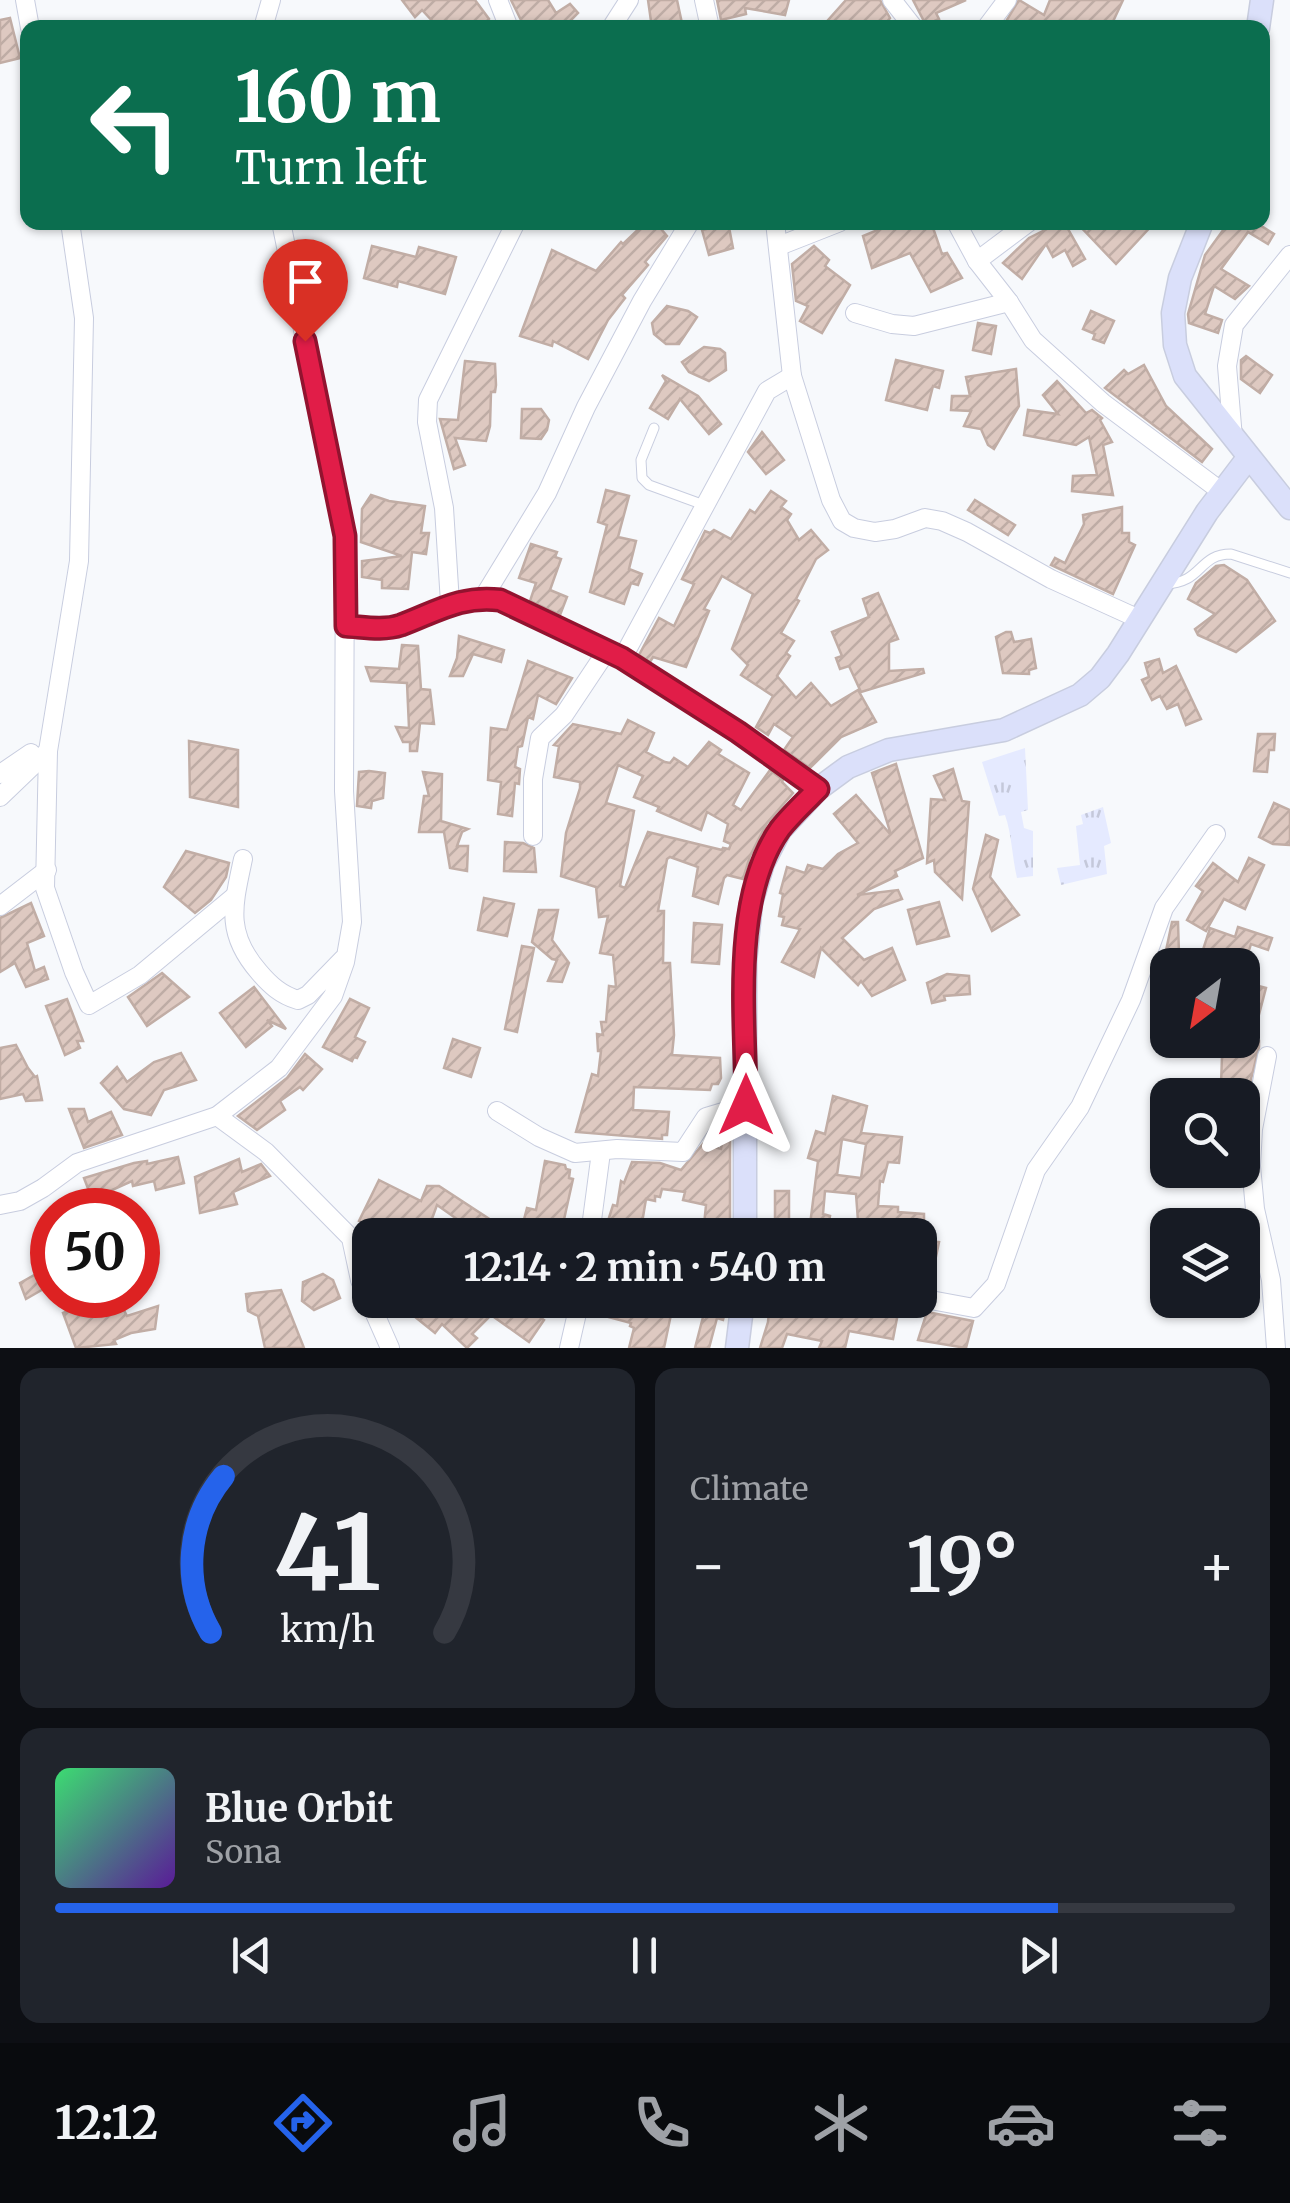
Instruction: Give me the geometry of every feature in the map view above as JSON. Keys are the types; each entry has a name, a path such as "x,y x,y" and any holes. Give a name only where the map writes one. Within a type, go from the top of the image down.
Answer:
{"main road":[{"path":"1199,230 1180,278 1173,313 1175,345 1185,376 1290,508"},
{"path":"745,1218 745,961 751,903 762,863 780,830 818,789 848,766 888,750 1004,730 1080,695 1100,678 1248,458"},
{"path":"738,1348 741,1318"}],"street":[{"path":"892,0 908,20"},
{"path":"992,20 1008,0"},
{"path":"71,230 84,318 82,490 79,561 49,744 45,888 74,972 90,1005 140,975 235,896"},
{"path":"0,1205 20,1201 78,1163 217,1116 279,1068 333,996 347,955 352,922 344,792 345,536 283,230"},
{"path":"450,603 444,508 427,422 428,400 512,230"},
{"path":"483,598 546,493 623,336 685,230"},
{"path":"776,230 792,376 831,500 842,520 854,528 875,532 894,530 925,518 942,521 1050,579 1139,619"},
{"path":"779,246 820,230"},
{"path":"960,230 977,261 1010,302 1033,340 1102,403 1222,492"},
{"path":"977,261 1018,230"},
{"path":"1233,439 1228,366 1234,325 1290,255"},
{"path":"855,312 892,324 914,326 1010,302"},
{"path":"533,836 533,779 540,738 614,655 767,391 792,376"},
{"path":"346,626 398,626 450,603 483,598 500,600 614,655 722,722 818,789"},
{"path":"0,774 49,744"},
{"path":"0,797 49,744"},
{"path":"937,1301 974,1308 996,1284 1036,1170 1080,1107 1131,1000 1164,908 1216,834"},
{"path":"243,858 233,918 236,942 268,983 286,997 298,1000 308,995 347,955"},
{"path":"0,906 47,870"},
{"path":"1267,1056 1253,1129 1251,1166 1255,1209 1271,1280 1276,1348"},
{"path":"497,1111 575,1154 616,1149 683,1152 706,1117 746,1105"},
{"path":"217,1116 266,1152 351,1238 360,1280 390,1348"},
{"path":"592,1218 600,1152"},
{"path":"568,1348 576,1318"}],"lane":[{"path":"654,428 641,460 642,478 704,505"},
{"path":"1162,584 1183,584 1221,554 1290,573"}],"green space":[{"path":"1025,748 1028,810 1021,812 1024,828 1033,831 1033,876 1017,878 1005,815 999,816 982,762"},
{"path":"1103,807 1111,843 1104,846 1107,874 1061,885 1057,868 1080,865 1076,826 1083,824 1081,815"}],"building":[{"path":"402,0 475,0 489,19 431,20 422,10 415,17"},
{"path":"511,0 548,0 556,13 570,4 578,13 571,20 521,20"},
{"path":"648,0 677,0 681,20 651,20"},
{"path":"717,0 789,0 785,15 745,8 746,14 721,20"},
{"path":"846,0 880,0 890,18 888,20 828,20"},
{"path":"913,0 966,0 936,13 939,19 923,20"},
{"path":"1019,0 1044,15 1050,0 1123,0 1114,20 1007,20"},
{"path":"10,18 20,58 0,63 0,20"},
{"path":"638,230 662,230 667,236 622,295 625,298 608,320 588,359 553,341 552,346 520,336 552,250 596,271"},
{"path":"702,230 730,230 733,248 709,255"},
{"path":"878,230 934,230 942,254 947,253 962,278 931,292 910,253 872,268 863,236"},
{"path":"1045,230 1069,230 1085,259 1073,266 1065,250 1053,257 1046,244 1022,279 1003,263 1029,238"},
{"path":"1084,230 1148,230 1116,264"},
{"path":"1223,230 1268,230 1274,234 1268,244 1248,232 1221,269 1249,286 1235,299 1214,286 1205,314 1222,320 1218,333 1189,323 1188,314 1205,255"},
{"path":"372,246 416,257 419,247 456,257 445,294 398,281 397,287 364,278"},
{"path":"814,246 829,260 825,266 850,285 822,333 800,321 808,306 796,301 792,264"},
{"path":"667,306 697,317 679,344 666,344 654,334 652,323"},
{"path":"1091,311 1114,321 1104,343 1083,329"},
{"path":"978,323 996,326 991,354 973,350"},
{"path":"704,347 725,353 726,370 709,381 689,372 682,362"},
{"path":"1246,356 1272,375 1260,393 1241,379 1241,360"},
{"path":"896,360 943,371 939,388 933,386 927,410 886,400"},
{"path":"465,361 495,364 496,385 495,392 491,392 486,441 455,438 465,465 454,469 440,419 458,420"},
{"path":"1144,365 1166,406 1212,449 1202,462 1105,388 1124,370 1128,374"},
{"path":"1016,369 1019,406 994,449 981,429 964,426 971,411 951,410 952,396 970,396 966,377"},
{"path":"662,375 698,396 721,424 709,434 680,399 668,419 650,408 666,381"},
{"path":"1057,381 1086,413 1092,410 1102,418 1112,442 1103,445 1113,495 1072,491 1073,476 1097,475 1089,437 1076,445 1024,435 1028,410 1058,414 1043,395"},
{"path":"522,409 541,409 549,420 541,439 521,438"},
{"path":"762,432 784,460 766,474 748,452"},
{"path":"606,490 629,496 618,537 636,541 629,569 642,574 638,585 631,583 624,604 590,592 607,525 598,522"},
{"path":"771,491 786,501 781,507 791,514 787,520 799,540 811,530 828,550 816,559 781,633 794,641 777,676 796,698 811,683 831,706 858,690 876,722 841,737 810,768 784,750 793,737 774,724 768,735 756,727 773,696 741,675 748,665 732,649 753,594 722,576 704,609 709,611 686,667 653,657 650,662 639,655 659,618 674,626 694,584 682,579 705,531 714,530 731,539 750,510 755,513"},
{"path":"371,495 425,506 421,533 429,533 426,554 412,552 408,589 382,588 382,580 362,577 362,561 402,556 361,542 362,509"},
{"path":"975,500 1015,525 1008,535 968,510"},
{"path":"1122,507 1122,533 1129,533 1129,542 1135,545 1113,594 1051,565 1055,558 1065,563 1084,524 1083,515"},
{"path":"531,544 557,552 555,557 561,559 550,590 567,597 560,615 530,601 536,583 519,578"},
{"path":"1224,565 1247,580 1275,621 1236,652 1198,635 1195,629 1215,614 1188,599 1196,583 1216,566"},
{"path":"878,593 898,639 889,642 889,671 923,669 924,673 861,692 849,666 840,669 836,658 842,656 832,632 869,617 863,599"},
{"path":"1011,632 1014,642 1031,639 1036,668 1029,670 1029,674 1003,673 996,637"},
{"path":"459,636 504,650 501,662 473,654 463,676 450,676"},
{"path":"402,645 418,646 421,689 430,690 434,724 420,723 417,751 410,751 410,742 403,742 396,727 409,728 407,683 371,681 366,667 399,669"},
{"path":"1159,659 1163,673 1176,666 1201,719 1186,725 1178,704 1167,709 1160,696 1152,700 1142,680 1149,677 1145,663"},
{"path":"528,661 572,678 556,704 538,695 533,719 528,717 522,746 518,747 515,767 520,769 519,784 515,783 512,816 498,814 501,782 488,780 491,728 507,730"},
{"path":"628,720 654,733 646,752 665,762 674,758 688,767 709,742 721,750 718,754 749,773 733,805 741,810 770,770 793,793 767,823 743,879 727,875 724,878 718,904 693,896 698,867 667,859 658,911 664,911 663,963 670,963 672,1055 720,1058 721,1078 710,1090 634,1087 633,1110 669,1112 667,1135 662,1135 662,1139 576,1132 592,1074 598,1076 601,1051 597,1034 603,1035 601,1022 606,1022 609,986 616,987 613,955 600,953 608,916 599,917 596,887 561,876 566,833 580,782 554,777 559,746 554,745 573,724 621,734","holes":["618,765 643,776 634,797 701,830 707,812 728,824 724,841 731,844 729,849 722,850 648,832 625,888 620,886 634,811 606,803"]},
{"path":"1258,734 1275,734 1267,772 1254,771"},
{"path":"189,741 238,750 238,807 190,797"},
{"path":"896,764 923,858 857,895 898,890 902,899 874,909 842,938 864,960 892,948 905,980 872,996 861,981 858,985 821,948 814,977 782,962 800,929 782,925 780,893 787,867 805,873 808,865 823,869 838,854 858,843 834,814 856,795 891,835 872,773"},
{"path":"953,769 962,801 969,802 962,899 935,872 934,860 927,863 931,799 945,800 934,776"},
{"path":"359,772 385,773 383,798 372,801 371,808 357,806"},
{"path":"423,772 442,774 441,821 468,829 462,832 457,846 468,846 467,871 450,868 444,832 419,832 424,796 429,796"},
{"path":"1274,803 1290,810 1290,845 1273,844 1259,837"},
{"path":"986,835 998,840 990,877 1019,915 992,931 973,889"},
{"path":"505,842 534,848 536,872 504,871"},
{"path":"186,851 229,863 226,877 211,900 195,913 164,887"},
{"path":"1249,858 1264,865 1245,909 1224,899 1206,931 1187,920 1203,891 1196,886 1213,863 1238,882"},
{"path":"484,898 514,904 507,936 478,930"},
{"path":"939,902 949,936 917,944 908,910"},
{"path":"31,903 44,936 27,943 35,971 44,967 48,979 26,987 15,963 0,972 0,918"},
{"path":"539,910 558,910 552,940 569,963 562,982 548,981 557,960 532,942"},
{"path":"1172,922 1178,922 1179,948 1167,948"},
{"path":"694,923 722,925 719,964 692,962"},
{"path":"1238,927 1272,938 1268,950 1251,944 1250,948 1204,948 1210,928 1235,937"},
{"path":"522,946 534,948 517,1032 505,1029"},
{"path":"162,973 189,997 147,1026 128,997"},
{"path":"947,974 969,976 970,994 944,996 945,1000 932,1003 927,983"},
{"path":"1260,986 1266,988 1260,1011"},
{"path":"254,987 286,1029 267,1020 272,1026 246,1047 220,1013"},
{"path":"67,999 83,1041 77,1041 80,1048 65,1055 46,1006"},
{"path":"350,999 369,1008 355,1037 365,1042 352,1061 323,1047"},
{"path":"453,1039 480,1048 471,1077 444,1068"},
{"path":"16,1045 37,1076 42,1100 26,1101 23,1094 0,1099 0,1048"},
{"path":"181,1053 196,1080 164,1090 151,1115 124,1109 101,1083 117,1067 127,1082 154,1062"},
{"path":"305,1054 322,1069 303,1090 300,1087 280,1101 285,1110 257,1130 238,1116 287,1078"},
{"path":"1222,1058 1256,1058 1251,1078 1221,1078"},
{"path":"833,1096 867,1106 861,1133 902,1137 899,1163 888,1162 883,1182 880,1181 878,1206 898,1207 898,1212 924,1214 924,1218 858,1218 856,1194 825,1191 823,1214 830,1218 811,1218 818,1161 808,1158 816,1131 825,1134","holes":["842,1139 866,1144 861,1178 837,1175"]},
{"path":"69,1109 84,1109 88,1122 111,1112 122,1135 84,1148"},
{"path":"730,1123 730,1218 705,1218 706,1205 683,1200 685,1192 662,1189 655,1201 646,1199 643,1218 609,1218 632,1162 660,1163 681,1170 703,1144 721,1149 725,1124"},
{"path":"178,1157 184,1183 160,1189 154,1181 133,1186 132,1181 116,1188 88,1188 84,1178 134,1163"},
{"path":"239,1159 242,1172 261,1164 270,1176 233,1192 237,1204 200,1213 195,1177"},
{"path":"545,1161 565,1165 573,1179 564,1218 524,1218 527,1208 536,1210"},
{"path":"379,1180 421,1201 427,1186 439,1186 488,1218 455,1218 437,1205 432,1218 360,1218"},
{"path":"775,1191 789,1191 789,1218 775,1218"},
{"path":"323,1274 333,1280 340,1298 314,1310 302,1301 303,1282"},
{"path":"30,1277 30,1297 26,1299 20,1283"},
{"path":"281,1290 304,1348 265,1348 258,1316 248,1311 246,1294"},
{"path":"937,1314 973,1321 966,1348 918,1340 925,1318 937,1318"},
{"path":"65,1318 156,1318 155,1329 131,1333 114,1340 116,1344 76,1348"},
{"path":"416,1318 488,1318 472,1334 477,1338 467,1348 442,1324 435,1333"},
{"path":"495,1318 541,1318 544,1320 529,1342"},
{"path":"612,1318 670,1318 664,1348 629,1348 634,1328 631,1323"},
{"path":"703,1318 717,1318 709,1348 695,1348"},
{"path":"768,1318 897,1318 893,1339 849,1331 845,1348 819,1348 822,1341 787,1334 782,1348 760,1348"}],"route":[{"path":"305,341 345,536 346,626 398,626 450,603 483,598 500,600 622,658 818,789 780,830 762,863 751,903 745,961 746,1105"}]}
